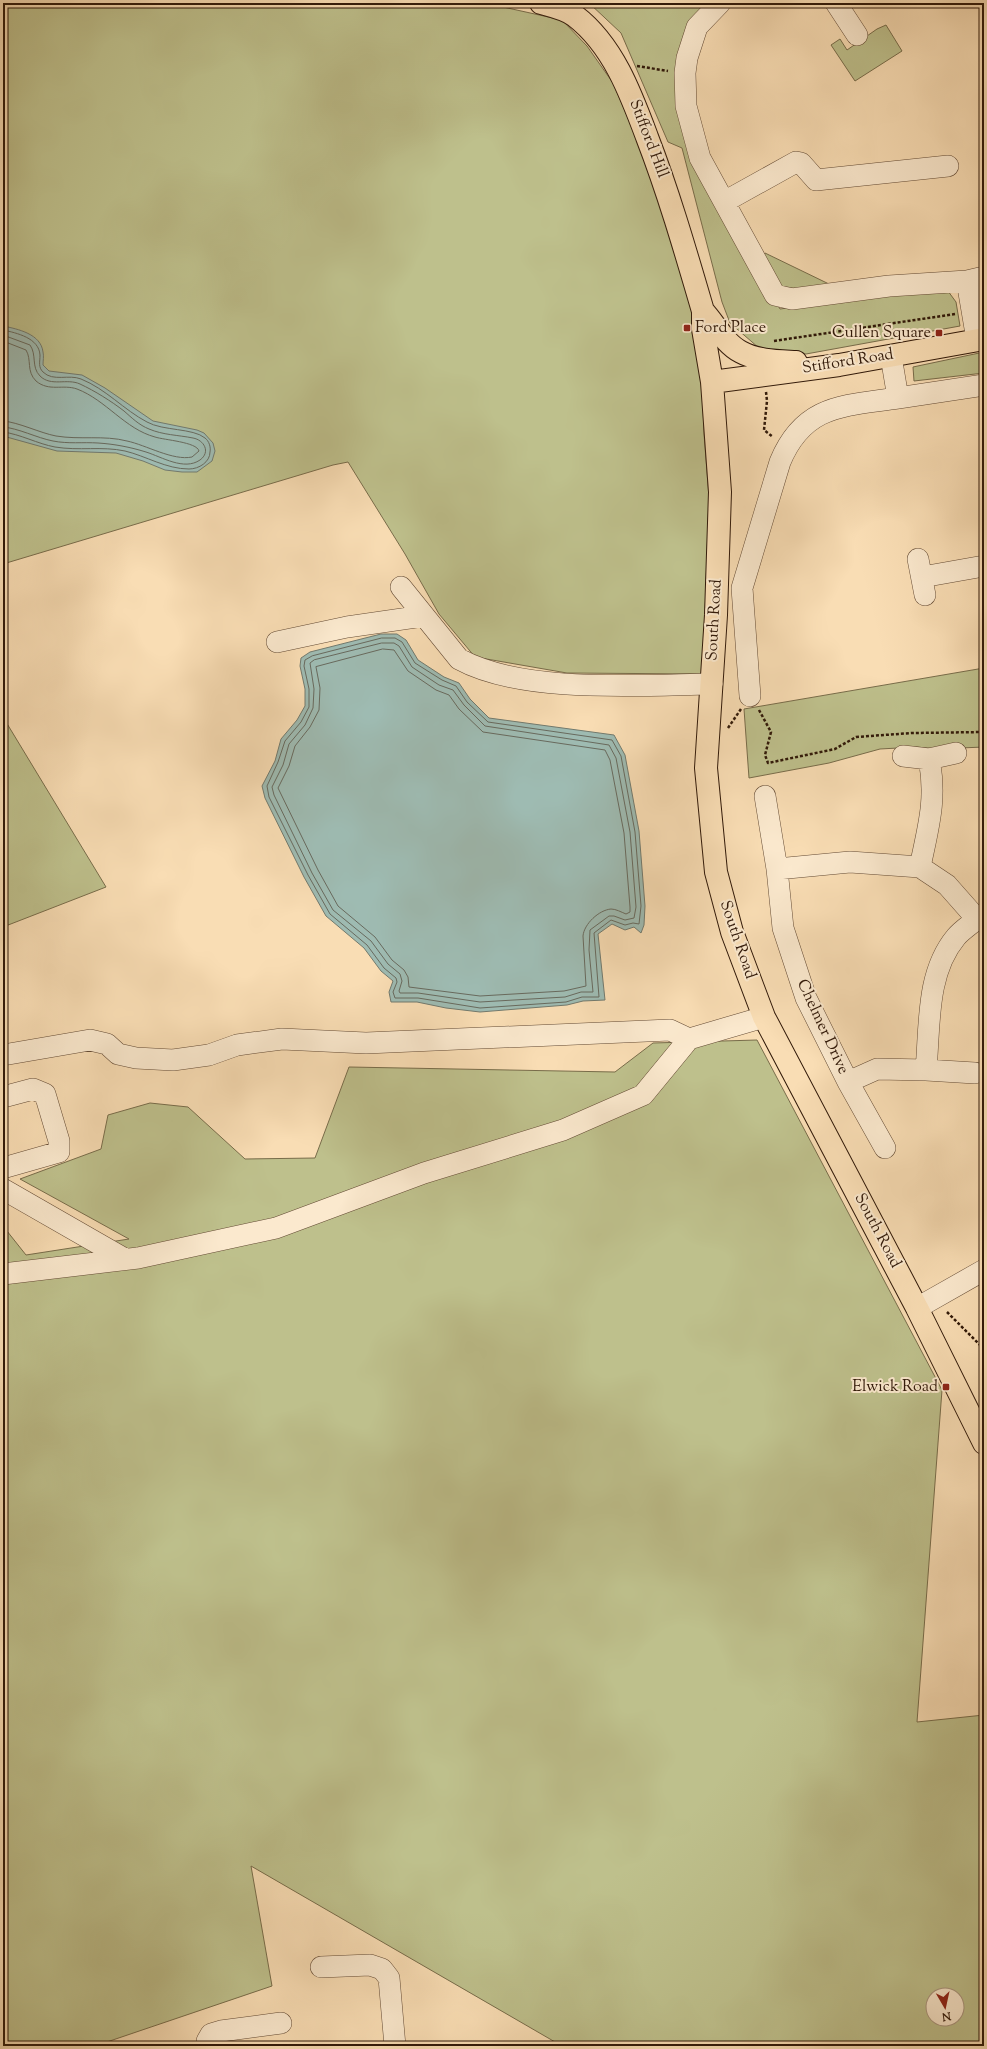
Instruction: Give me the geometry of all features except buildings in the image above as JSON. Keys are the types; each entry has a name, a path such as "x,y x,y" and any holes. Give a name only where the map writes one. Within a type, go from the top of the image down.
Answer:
{"main road":[{"name":"Stifford Hill","path":"541,3 574,15 589,29 604,46 632,97 664,181 703,311 703,329 712,382"},
{"name":"Stifford Hill","path":"703,311 721,334 741,352 768,360 839,365"},
{"name":"Stifford Road","path":"712,382 839,365 981,339"},
{"name":"South Road","path":"712,382 720,492 716,615 706,768 716,872 732,932 764,1017 917,1308 984,1443"}],"street":[{"path":"720,3 697,27 687,58 685,73 686,106 700,158 776,295 792,299 889,286 976,279 981,339"},
{"path":"836,3 857,35"},
{"path":"724,202 796,162 801,163 816,180 948,166"},
{"path":"891,356 898,398"},
{"name":"South Road","path":"750,696 742,588 780,462 786,447 800,430 819,414 838,407 984,385"},
{"path":"922,577 984,566"},
{"path":"401,587 459,659 472,666 502,675 552,682 618,685 712,684"},
{"path":"277,642 347,627 423,616"},
{"path":"903,756 929,759 956,753"},
{"path":"920,867 932,811 933,781 929,759"},
{"name":"Chelmer Drive","path":"765,796 783,928 806,998 848,1082 877,1069 974,1073"},
{"path":"776,869 850,862 920,867 947,885 981,918 956,936 942,958 934,980 926,1070"},
{"path":"3,1274 125,1259 276,1228 424,1173 563,1130 642,1095 689,1040 764,1017"},
{"path":"3,1055 90,1040 107,1044 118,1054 136,1058 173,1060 209,1055 237,1045 282,1039 366,1043 670,1030 689,1040"},
{"path":"848,1082 885,1148"},
{"path":"3,1097 33,1089 45,1094 59,1142 59,1152 3,1168"},
{"path":"3,1189 125,1259"},
{"path":"917,1308 982,1276"},
{"path":"321,1967 370,1965 382,1969 389,1978 395,2046"},
{"path":"207,2046 207,2042 211,2034 222,2031 280,2023"}],"path":[{"path":"632,66 660,70"},
{"path":"772,341 954,315 959,312"},
{"path":"763,376 767,400 764,430 786,447"},
{"path":"750,696 772,732 765,755 768,763 836,749 856,738 912,732 984,732"}],"green space":[{"path":"3,3 472,3 503,7 562,20 587,46 613,83 644,155 667,219 693,312 702,378 704,434 709,498 703,674 567,673 475,657 439,614 405,554 348,462 333,465 3,564"},
{"path":"589,3 715,3 688,33 703,176 780,309 945,287 956,302 960,326 806,354 759,348 730,323 722,302 682,148 668,142 621,33"},
{"path":"886,25 902,51 855,81 831,45 840,39 847,50 877,29"},
{"path":"765,253 829,284 801,294 777,285 764,256"},
{"path":"984,352 984,373 914,381 913,367"},
{"path":"984,668 984,747 936,749 916,747 880,749 829,763 749,778 744,709"},
{"path":"3,717 106,887 3,927"},
{"path":"757,1040 942,1390 917,1722 984,1715 984,2046 562,2046 251,1866 272,1986 95,2046 3,2046 3,1226 26,1255 129,1239 20,1179 101,1149 108,1115 150,1103 188,1107 245,1159 315,1158 349,1067 615,1072 653,1043"}],"water":[{"path":"3,326 28,333 38,341 43,352 43,365 49,371 82,375 105,388 153,421 197,430 204,433 213,443 215,451 212,461 197,472 165,470 143,461 116,453 57,451 3,436"},
{"path":"381,634 397,634 406,640 418,660 444,677 459,683 470,699 489,718 614,735 625,755 639,831 645,906 644,925 641,933 634,927 625,930 612,924 598,934 605,1000 583,1001 567,1005 480,1012 446,1008 417,1002 391,1002 389,992 393,981 381,971 364,948 326,916 304,877 265,798 262,786 275,761 281,739 297,720 305,706 305,689 300,666 301,658 310,652"}],"place":[{"name":"Ford Place","path":"687,328"},
{"name":"Cullen Square","path":"939,333"},
{"name":"Elwick Road","path":"946,1387"}]}
